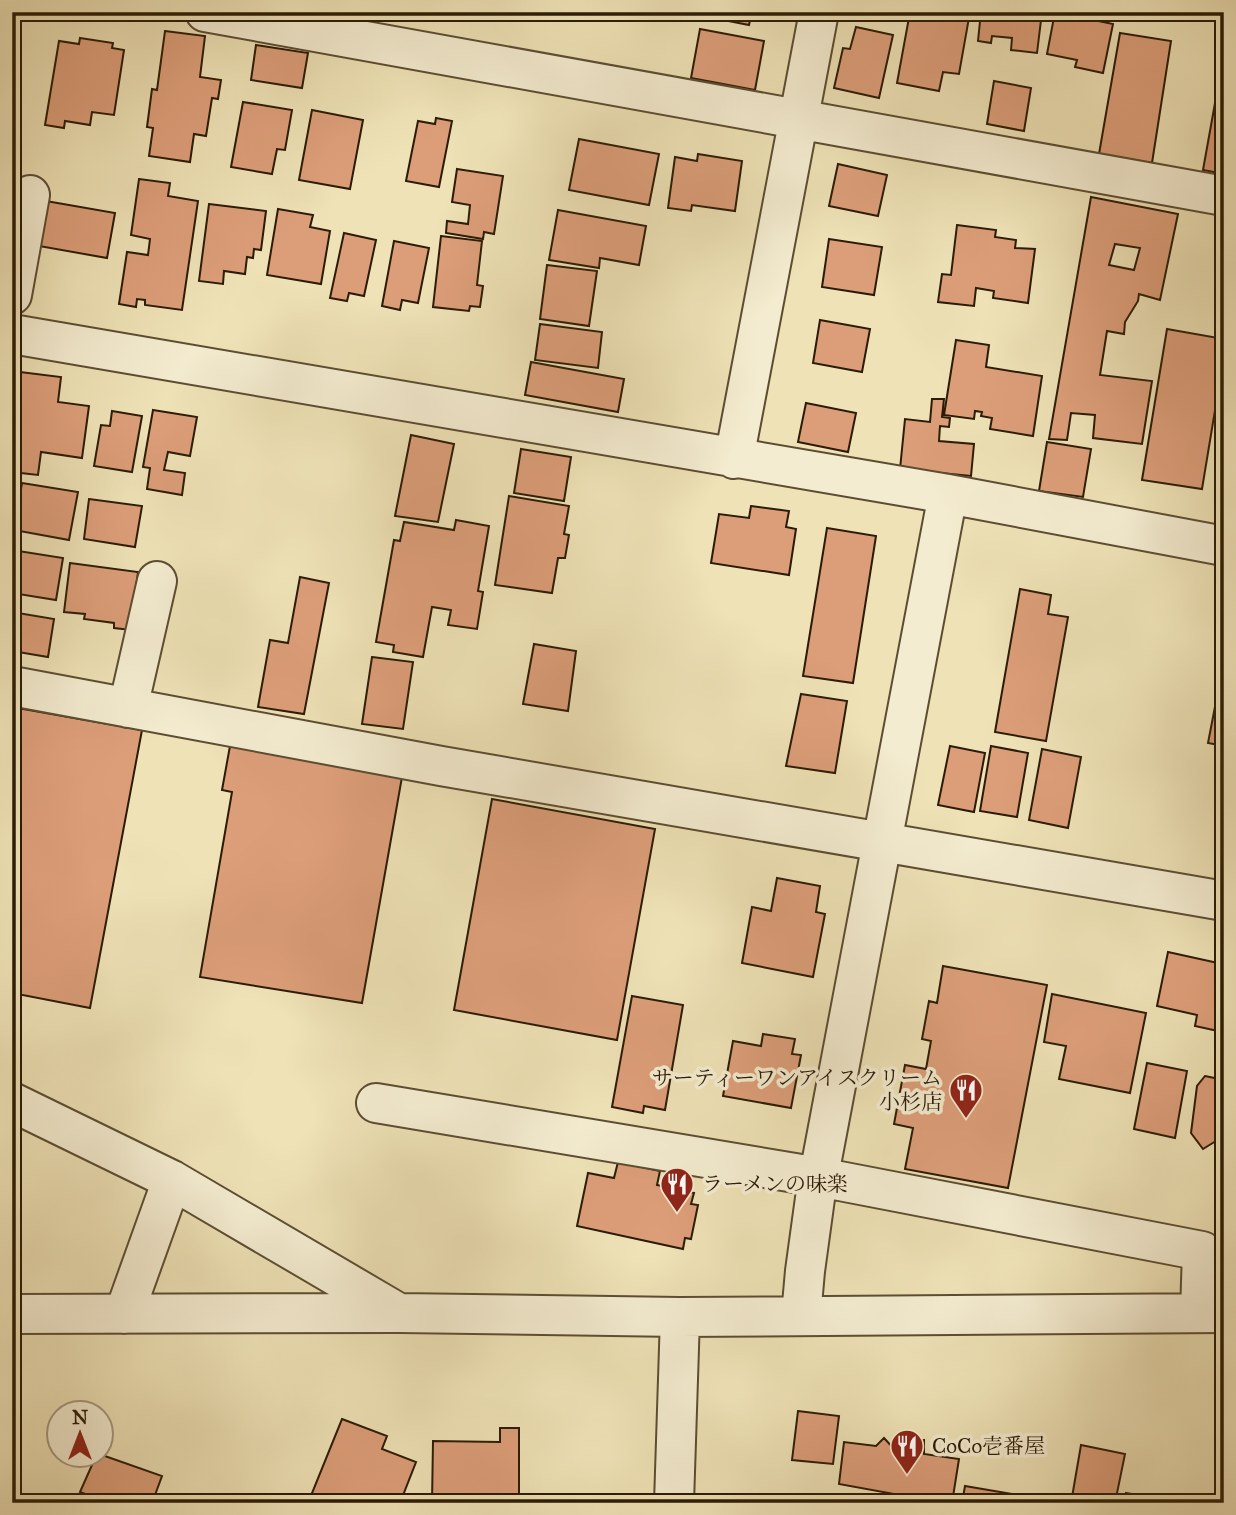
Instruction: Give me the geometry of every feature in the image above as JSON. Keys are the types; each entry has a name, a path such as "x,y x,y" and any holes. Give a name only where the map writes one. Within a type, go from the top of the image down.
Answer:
{"street":[{"path":"205,12 1224,196"},
{"path":"734,459 819,12"},
{"path":"12,295 30,195"},
{"path":"12,334 947,494 1224,546"},
{"path":"802,1316 804,1271 819,1177 947,494"},
{"path":"128,708 157,581"},
{"path":"12,686 441,766 1224,901"},
{"path":"12,1102 172,1180 399,1313"},
{"path":"12,1314 399,1313 680,1317 1212,1313 1202,1251 819,1177 376,1103"},
{"path":"124,1314 172,1180"},
{"path":"674,1503 680,1317"}],"building":[{"path":"622,12 658,12 657,17"},
{"path":"704,12 752,12 749,25 703,16"},
{"path":"910,12 970,12 959,74 943,72 939,91 897,83"},
{"path":"981,12 1042,12 1037,53 1011,50 1012,38 992,36 991,43 978,41"},
{"path":"1055,12 1113,24 1103,73 1075,67 1077,60 1047,54"},
{"path":"856,27 893,35 879,98 834,88 843,48 850,49"},
{"path":"700,29 764,41 755,90 691,78"},
{"path":"165,31 205,36 200,77 221,80 218,99 212,98 206,136 194,134 190,162 149,156 153,128 147,127 152,89 157,90"},
{"path":"1120,33 1171,41 1152,163 1099,154"},
{"path":"80,38 113,43 112,48 124,50 114,115 92,112 90,125 65,121 64,128 45,125 59,41 79,44"},
{"path":"256,45 308,53 302,88 251,80"},
{"path":"1224,53 1224,174 1203,170"},
{"path":"994,81 1031,88 1024,131 987,124"},
{"path":"243,102 292,110 285,150 277,149 272,174 231,167"},
{"path":"312,110 363,120 350,189 299,180"},
{"path":"436,118 452,121 439,187 406,181 418,121 435,124"},
{"path":"579,139 659,154 649,205 569,190"},
{"path":"698,154 742,161 735,211 692,205 691,211 668,208 675,157 697,161"},
{"path":"838,164 887,175 878,216 829,206"},
{"path":"457,169 503,176 494,234 484,232 483,239 446,233 447,221 468,224 470,205 452,202"},
{"path":"139,179 170,183 168,196 198,201 182,310 145,305 145,300 137,299 136,307 119,304 127,252 148,255 150,239 131,235"},
{"path":"1091,197 1178,214 1160,300 1139,294 1138,301 1125,322 1124,334 1107,331 1100,375 1152,381 1142,444 1093,438 1095,415 1071,413 1067,440 1049,439","holes":["1115,244 1140,248 1134,270 1109,265"]},
{"path":"46,201 115,213 107,258 39,246"},
{"path":"209,204 266,211 261,250 254,249 253,258 247,257 245,274 224,271 223,284 199,281"},
{"path":"278,209 313,215 310,227 330,231 321,284 267,275"},
{"path":"558,210 646,226 639,265 600,258 599,268 549,260"},
{"path":"957,225 996,230 995,237 1016,240 1015,248 1035,249 1028,303 993,298 994,291 976,288 974,306 938,302 942,274 951,275"},
{"path":"344,233 376,240 364,296 349,293 347,301 330,298"},
{"path":"441,236 482,241 477,285 483,286 480,307 470,306 469,311 433,307"},
{"path":"829,239 882,247 874,295 822,287"},
{"path":"394,241 429,248 418,303 402,300 400,310 382,306"},
{"path":"547,265 597,271 589,326 540,319"},
{"path":"820,320 870,329 862,372 813,363"},
{"path":"540,324 602,332 598,368 535,360"},
{"path":"1167,329 1224,339 1224,356 1202,489 1142,480"},
{"path":"956,340 989,345 986,367 1042,376 1033,436 990,429 992,418 981,416 982,412 975,411 974,419 944,415"},
{"path":"531,362 624,379 618,412 525,395"},
{"path":"20,372 61,377 58,402 89,406 82,458 41,452 38,475 12,472 12,403 16,404"},
{"path":"932,399 944,399 942,417 950,418 949,427 940,426 939,441 974,444 971,476 900,469 905,419 930,422"},
{"path":"806,403 856,413 848,452 798,442"},
{"path":"153,410 197,417 190,456 168,452 164,470 185,473 182,495 147,489 150,468 143,467"},
{"path":"112,411 142,416 132,472 94,466 101,425 110,426"},
{"path":"411,435 454,444 438,522 395,516"},
{"path":"1047,442 1091,449 1083,497 1039,491"},
{"path":"521,449 571,457 564,501 514,493"},
{"path":"22,483 78,492 69,540 14,530"},
{"path":"509,496 569,506 564,534 569,535 565,558 558,558 552,593 495,585"},
{"path":"89,499 142,506 135,547 84,539"},
{"path":"751,506 789,511 786,527 796,529 789,575 711,563 719,514 749,518"},
{"path":"456,520 489,526 478,591 483,592 477,629 448,625 451,610 432,607 423,657 393,652 394,645 376,642 394,540 400,541 404,522 454,530"},
{"path":"827,528 876,536 853,683 803,676"},
{"path":"12,550 63,558 56,600 12,593"},
{"path":"70,563 138,572 131,630 114,628 114,623 84,619 85,614 64,612"},
{"path":"300,577 329,583 304,714 258,707 270,640 288,643"},
{"path":"1020,589 1051,595 1048,614 1068,617 1046,741 995,732"},
{"path":"12,612 54,619 48,657 12,651"},
{"path":"534,644 576,651 568,711 523,704"},
{"path":"372,657 413,662 403,729 362,724"},
{"path":"1224,660 1224,746 1208,743"},
{"path":"801,694 847,701 835,773 786,766"},
{"path":"12,707 142,730 90,1008 12,993"},
{"path":"230,746 402,777 362,1003 200,977 232,792 222,790"},
{"path":"950,746 985,753 974,812 938,805"},
{"path":"991,746 1028,753 1017,817 980,811"},
{"path":"1042,749 1081,757 1068,828 1029,820"},
{"path":"492,799 655,829 617,1040 454,1010"},
{"path":"777,878 820,886 816,912 825,914 813,977 742,963 752,907 771,911"},
{"path":"1168,952 1218,963 1216,970 1224,972 1224,1042 1216,1040 1218,1031 1195,1026 1197,1015 1157,1006"},
{"path":"943,966 1047,985 1008,1188 905,1169 913,1128 894,1124 905,1065 926,1069 931,1041 922,1039 929,1001 937,1003"},
{"path":"1052,994 1146,1013 1130,1093 1059,1079 1066,1046 1044,1042"},
{"path":"632,996 683,1005 665,1110 644,1106 643,1113 612,1107"},
{"path":"763,1034 795,1039 792,1054 801,1055 791,1108 723,1096 733,1041 761,1046"},
{"path":"1147,1063 1187,1071 1175,1138 1134,1129"},
{"path":"1205,1076 1224,1080 1224,1136 1203,1149 1191,1133 1197,1086"},
{"path":"618,1162 660,1171 657,1185 694,1193 691,1204 698,1205 691,1239 685,1238 683,1249 577,1226 588,1173 614,1178"},
{"path":"798,1411 839,1416 833,1464 792,1460"},
{"path":"342,1419 387,1436 382,1449 416,1462 400,1503 308,1503"},
{"path":"500,1428 519,1428 519,1503 432,1503 433,1441 500,1442"},
{"path":"884,1438 894,1449 910,1449 912,1441 924,1440 924,1454 959,1459 952,1503 915,1503 916,1498 839,1484 844,1442 876,1446"},
{"path":"1081,1445 1125,1454 1115,1503 1071,1503"},
{"path":"116,1460 162,1476 152,1503 109,1503 80,1492 90,1470 116,1470"},
{"path":"965,1486 1042,1499 1041,1503 962,1503"},
{"path":"1126,1493 1138,1495 1136,1503 1125,1503"}],"place":[{"name":"サーティーワンアイスクリーム 小杉店","path":"966,1120"},
{"name":"ラーメンの味楽","path":"677,1214"},
{"name":"CoCo壱番屋","path":"907,1476"}]}
